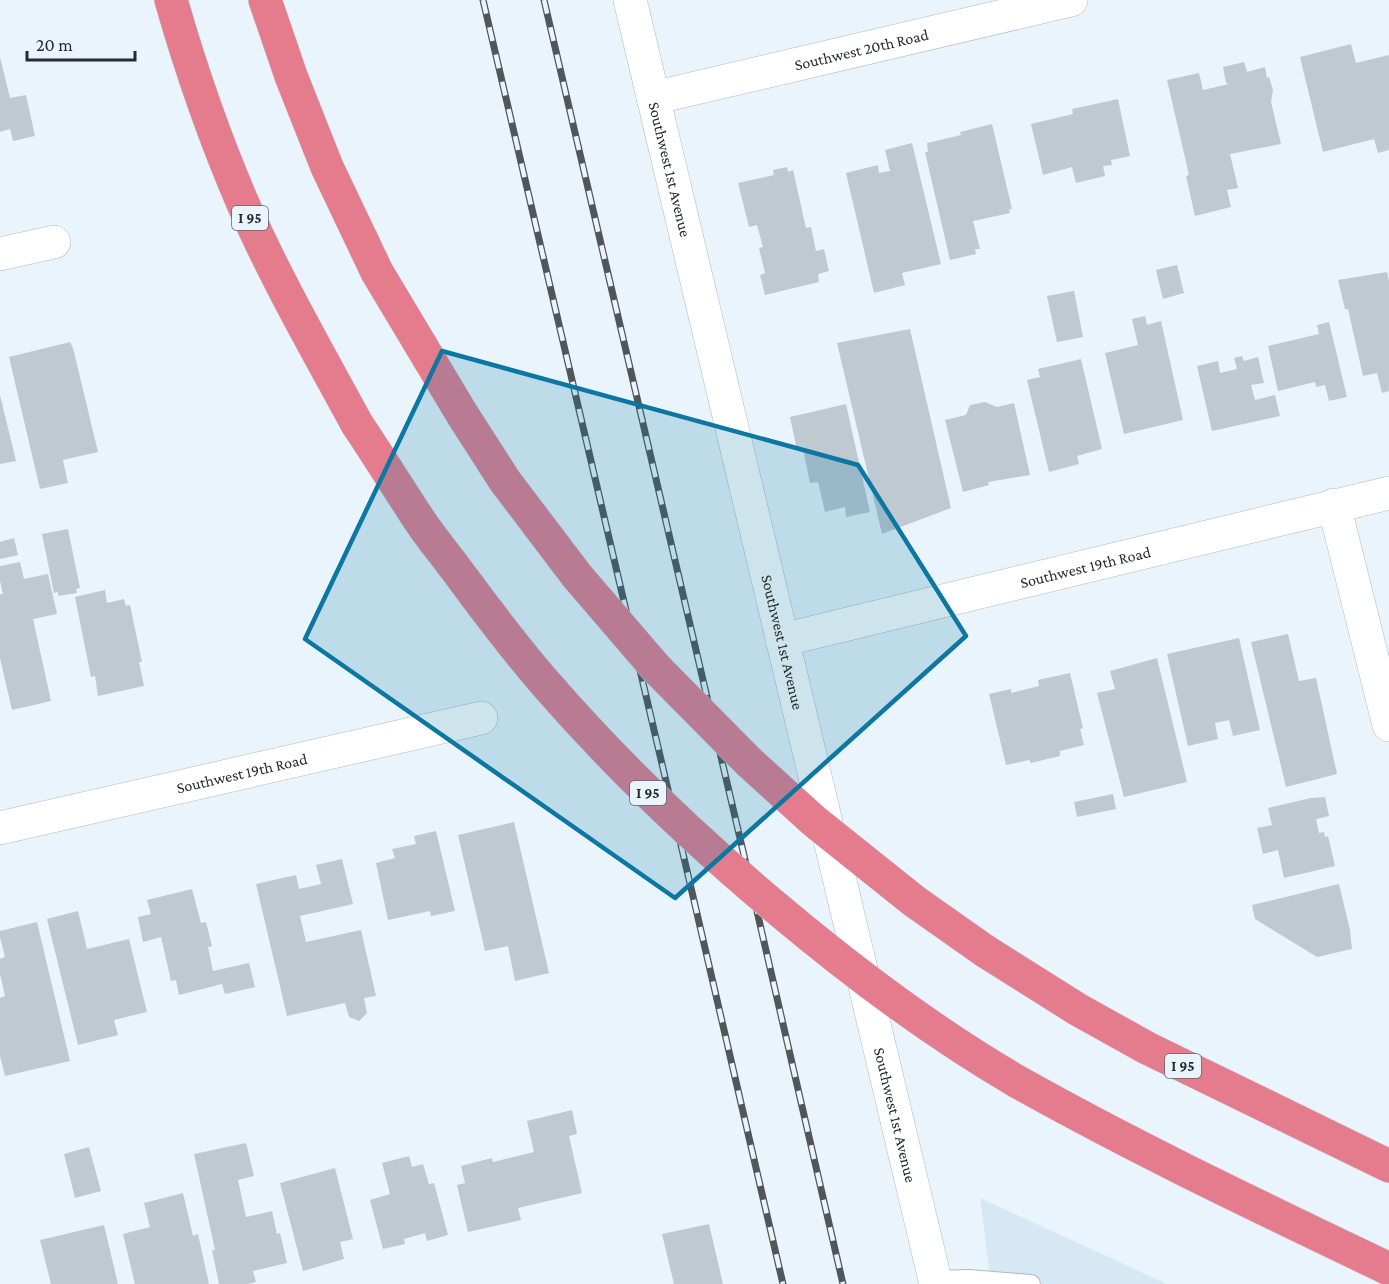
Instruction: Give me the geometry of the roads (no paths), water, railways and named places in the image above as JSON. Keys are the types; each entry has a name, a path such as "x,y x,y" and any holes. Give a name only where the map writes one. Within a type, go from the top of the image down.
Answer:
{"highway":[{"name":"I 95","path":"171,0 211,126 245,207 302,324 357,424 425,528 494,620 545,683 600,744 659,804 724,864 830,953 908,1010 984,1061 1081,1117 1185,1171 1389,1269"},
{"name":"I 95","path":"265,0 291,76 327,167 377,272 505,481 577,576 656,668 749,762 814,821 914,901 985,951 1077,1009 1147,1048 1389,1166"}],"street":[{"name":"Southwest 1st Avenue","path":"630,0 935,1282"},
{"name":"Southwest 20th Road","path":"653,98 1071,0"},
{"path":"0,254 54,242"},
{"name":"Southwest 19th Road","path":"782,640 1389,493"},
{"path":"1334,505 1389,725"},
{"name":"Southwest 19th Road","path":"0,828 481,718"}],"lane":[{"path":"935,1282 969,1279 1031,1284"}],"railway":[{"path":"483,0 783,1284"},
{"path":"544,0 843,1284"}]}
